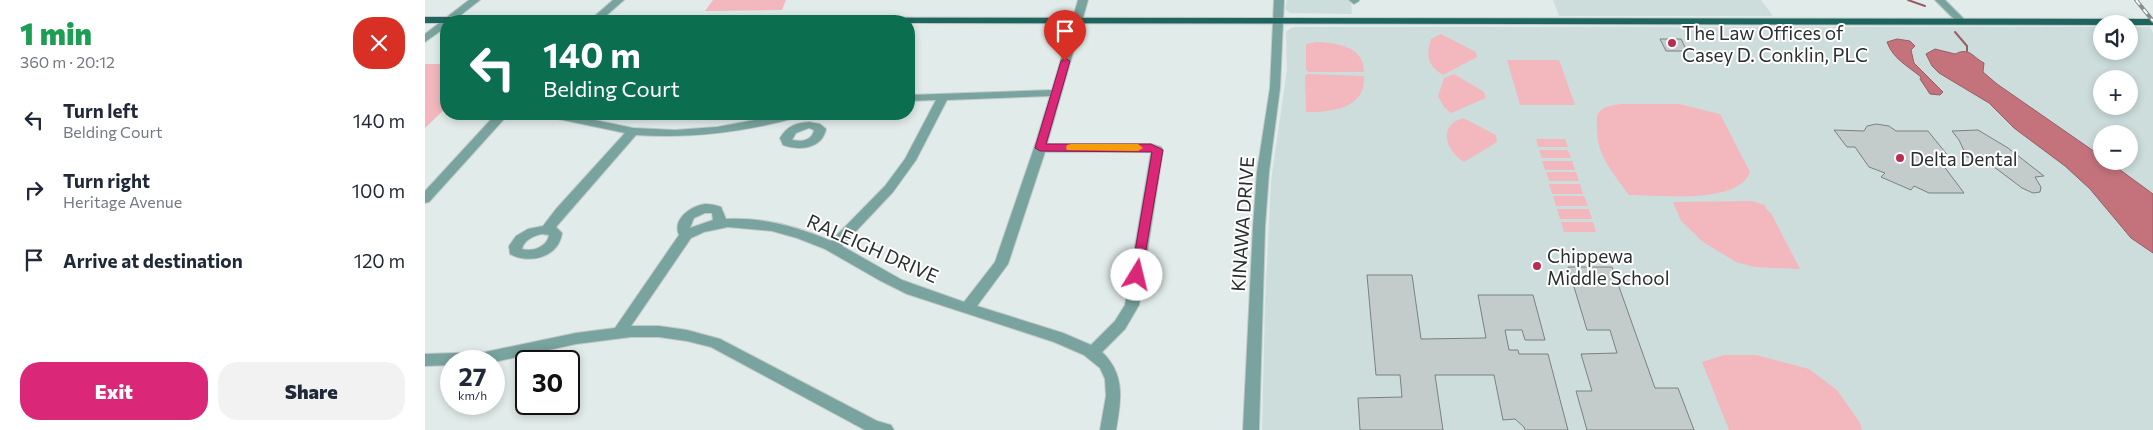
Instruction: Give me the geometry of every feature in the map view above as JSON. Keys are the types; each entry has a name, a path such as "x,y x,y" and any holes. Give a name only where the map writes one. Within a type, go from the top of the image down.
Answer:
{"main road":[{"path":"425,20 440,21"},
{"path":"915,21 2153,22"}],"street":[{"path":"455,15 475,0"},
{"path":"601,15 619,0"},
{"path":"967,308 1001,264 1040,148 1083,0"},
{"name":"KINAWA DRIVE","path":"1251,430 1259,227 1263,172 1275,88 1279,0"},
{"path":"1940,0 1962,22"},
{"path":"425,39 440,27"},
{"path":"915,98 1056,93"},
{"path":"833,248 889,189 923,140 943,97"},
{"path":"425,199 497,120"},
{"path":"579,120 633,131 693,133 723,130 775,120"},
{"path":"800,120 800,126"},
{"path":"547,230 633,131"},
{"path":"1040,148 1151,148 1157,150 1131,305 1125,319 1117,330 1093,352 1107,366 1112,376 1114,387 1107,430"},
{"path":"620,331 687,235 683,231 686,218 693,212 709,208 717,210 720,217 719,222"},
{"name":"RALEIGH DRIVE","path":"687,235 703,226 719,222 731,222 801,234 833,248 911,290 1055,337 1093,352"},
{"path":"425,360 492,356 620,331 663,330 715,342 819,399 874,427 887,430"}],"shaded area":[{"path":"713,0 786,0 782,10 705,11"},
{"path":"1287,0 1351,0 1352,14 1290,13 1285,9"},
{"path":"1553,0 1761,0 1773,16 1559,16"},
{"path":"1296,27 2093,27 2093,60 2138,60 2138,27 2150,27 2153,33 2153,430 1262,430 1265,305 1271,182 1287,69 1286,32"},
{"path":"1441,34 1476,52 1477,57 1443,75 1431,64 1428,55 1431,39"},
{"path":"1897,39 1910,41 1915,46 1911,50 1914,63 1943,92 1940,95 1930,94 1920,79 1921,77 1901,62 1893,53 1887,42"},
{"path":"1317,42 1333,43 1354,51 1363,63 1364,72 1309,72 1306,70 1306,44"},
{"path":"1935,49 1955,54 1964,51 1970,53 1984,63 1983,72 1997,84 2093,150 2093,170 2120,170 2153,194 2153,253 2131,238 2090,189 2065,166 2014,128 1989,103 1939,73 1932,66 1926,54"},
{"path":"1507,60 1559,60 1575,105 1520,105"},
{"path":"425,64 440,64 440,114 425,128"},
{"path":"1308,74 1364,76 1363,87 1359,96 1345,106 1326,111 1306,112 1305,76"},
{"path":"1454,74 1484,92 1486,98 1451,113 1444,107 1438,96 1444,78"},
{"path":"1621,104 1679,104 1720,114 1750,172 1743,182 1730,190 1714,194 1696,196 1629,195 1607,164 1597,137 1597,115 1599,112 1606,107"},
{"path":"1463,118 1496,135 1497,142 1464,162 1453,152 1447,139 1450,127"},
{"path":"1536,139 1565,139 1568,147 1538,147"},
{"path":"1539,150 1568,150 1571,158 1542,158"},
{"path":"1542,161 1572,161 1575,170 1545,170"},
{"path":"1546,172 1576,172 1579,181 1549,181"},
{"path":"1549,184 1580,184 1583,194 1552,194"},
{"path":"1553,196 1584,196 1588,206 1556,206"},
{"path":"1751,201 1765,205 1766,209 1771,213 1800,269 1754,267 1736,262 1703,242 1681,221 1673,202"},
{"path":"1557,209 1589,209 1592,219 1560,219"},
{"path":"1561,222 1593,222 1596,232 1564,232"},
{"path":"1724,355 1756,355 1809,369 1837,390 1860,423 1862,430 1729,430 1702,362"}],"building":[{"name":"The Law Offices of Casey D. Conklin, PLC","path":"1660,39 1681,39 1687,51 1666,51"},
{"name":"Delta Dental","path":"1876,124 1889,126 1896,131 1928,131 1949,157 1937,157 1964,193 1929,193 1914,186 1911,190 1881,177 1885,173 1869,167 1855,147 1847,147 1834,130 1864,131 1867,126"},
{"path":"1978,130 2008,148 2044,176 2035,177 2041,187 2040,192 2033,193 2022,188 1981,157 1967,157 1959,140 1952,131"},
{"path":"1568,267 1612,267 1655,388 1678,388 1694,430 1587,430 1576,391 1592,391 1581,354 1617,353 1610,330 1587,330"},
{"name":"Chippewa Middle School","path":"1367,275 1412,275 1421,339 1486,338 1478,295 1533,295 1545,340 1525,340 1522,330 1505,330 1509,350 1518,350 1519,354 1548,354 1568,430 1525,430 1515,419 1503,420 1494,375 1435,375 1443,430 1360,430 1358,398 1402,397 1400,375 1376,375"}],"waterway":[{"path":"1908,0 1925,6"},
{"path":"1955,32 1967,46 1967,51"}],"railway":[{"path":"2136,0 2153,21"}],"slow traffic":[{"path":"1071,148 1138,148"}],"place":[{"name":"The Law Offices of Casey D. Conklin, PLC","path":"1672,43"},
{"name":"Delta Dental","path":"1900,158"},
{"name":"Chippewa Middle School","path":"1537,266"}],"route":[{"path":"1065,61 1040,148 1154,148 1157,150 1137,275"}]}
